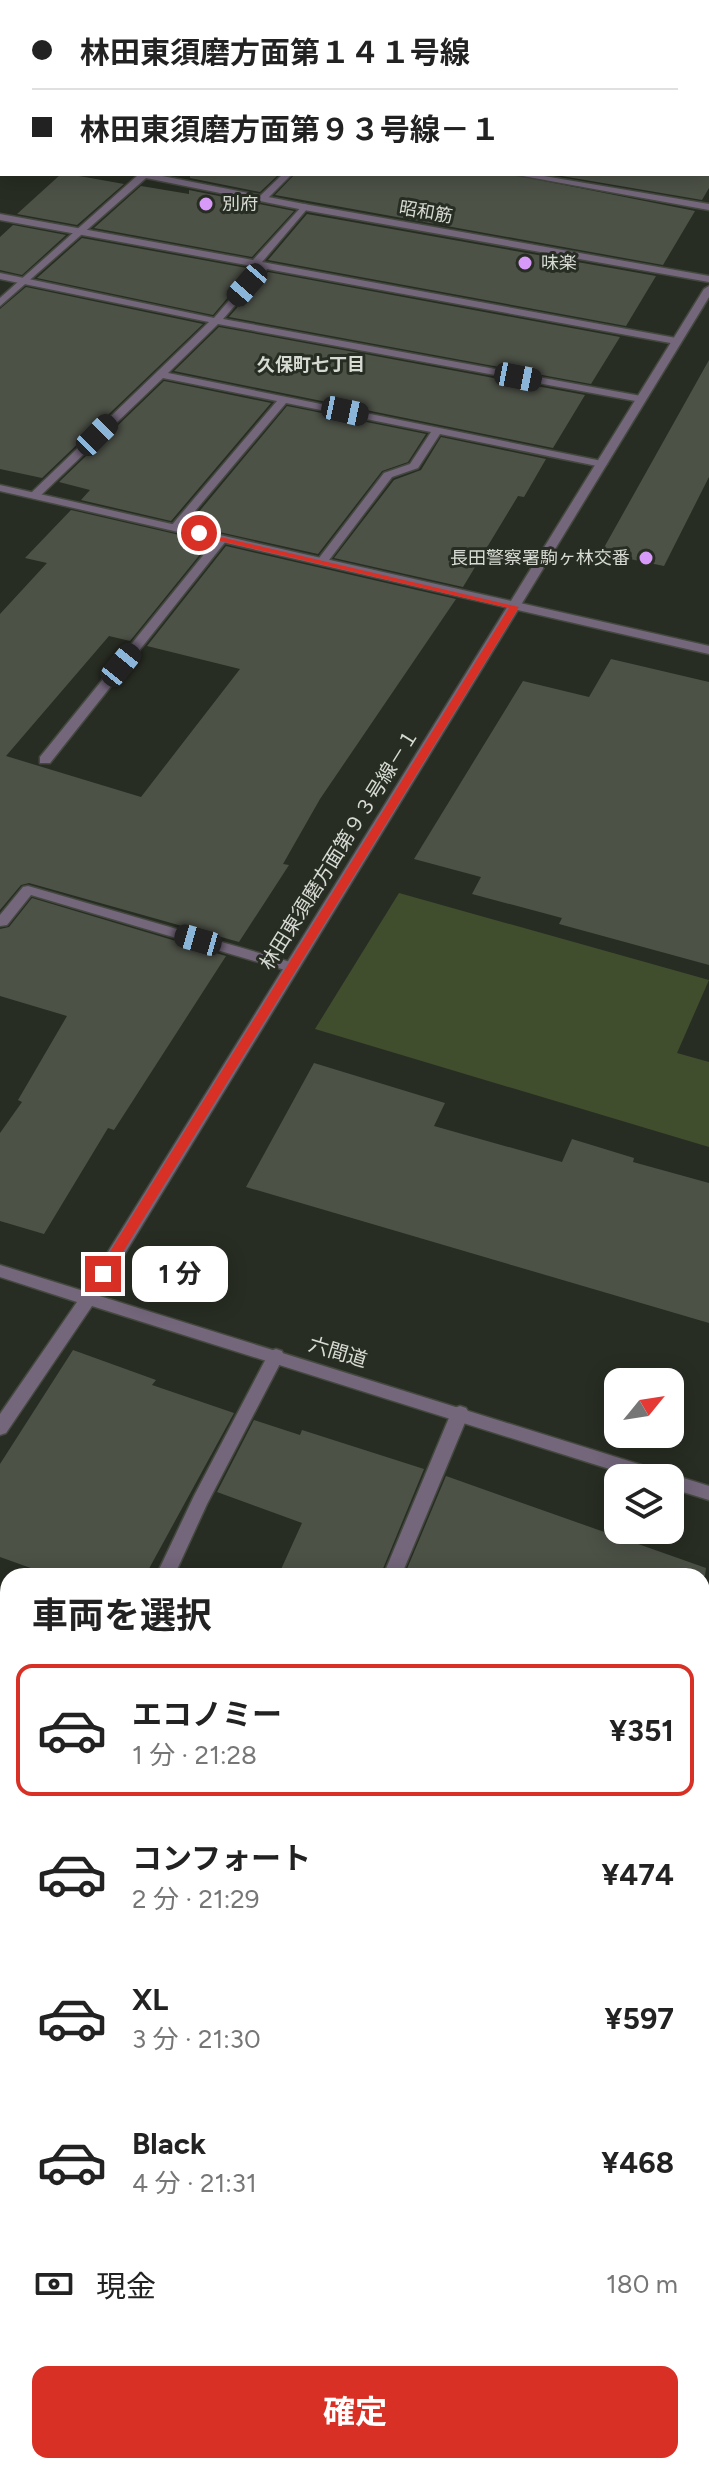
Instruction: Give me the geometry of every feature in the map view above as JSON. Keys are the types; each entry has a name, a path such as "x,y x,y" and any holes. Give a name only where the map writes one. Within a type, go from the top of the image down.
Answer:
{"street":[{"path":"0,303 140,176"},
{"name":"昭和筋","path":"153,176 304,207 709,279"},
{"path":"264,197 286,176"},
{"path":"528,176 709,207"},
{"path":"35,495 216,321 304,207"},
{"path":"0,217 676,341"},
{"path":"0,276 216,321 641,399"},
{"name":"林田東須磨方面第９３号線－１","path":"0,1428 88,1299 709,289"},
{"path":"159,374 602,464"},
{"path":"175,528 284,399"},
{"path":"322,562 388,475 414,466 438,430"},
{"path":"0,488 709,650"},
{"path":"45,760 222,539"},
{"path":"2,922 28,890 292,967"},
{"name":"六間道","path":"0,1271 618,1464"},
{"path":"169,1568 276,1356"},
{"path":"395,1568 460,1413"},
{"path":"684,1485 709,1493"}],"green space":[{"path":"399,893 709,980 677,1053 709,1062 709,1147 315,1029"}],"building":[{"path":"59,176 79,176 124,184 77,225 17,214"},
{"path":"190,176 277,176 260,192"},
{"path":"293,176 519,176 695,211 663,265 275,195"},
{"path":"562,176 709,176 709,188 702,200"},
{"path":"141,186 189,194 189,190 294,211 252,257 94,228"},
{"path":"307,214 656,276 626,326 268,260"},
{"path":"13,225 66,235 22,275 0,270 0,237"},
{"path":"82,238 252,269 213,315 37,278"},
{"path":"268,272 620,337 591,384 229,317"},
{"path":"26,287 203,324 42,478 0,469 0,309"},
{"path":"219,327 585,395 553,448 174,371"},
{"path":"709,360 709,477 664,566 601,553"},
{"path":"164,381 271,403 171,521 81,500 90,490 59,482"},
{"path":"287,406 426,434 408,462 382,471 318,554 188,525"},
{"path":"441,437 546,459 524,497 518,496 463,587 334,558 394,480 421,470"},
{"path":"71,510 210,542 130,641 109,636 6,756 141,797 240,669 147,646 226,546 456,599 320,799 283,864 289,865 239,942 29,883 21,885 0,910 0,614 47,563 25,558"},
{"path":"611,659 709,682 709,965 559,924 562,918 472,894 481,877 414,859 523,681 589,697"},
{"path":"32,898 226,956 114,1130 108,1128 44,1234 0,1221 0,1133 22,1102 18,1100 67,1016 0,996 0,929 9,927"},
{"path":"314,1063 445,1103 434,1126 562,1162 572,1139 634,1158 633,1162 709,1183 709,1323 246,1187"},
{"path":"73,1350 156,1380 152,1385 234,1413 149,1568 31,1568 0,1557 0,1464"},
{"path":"254,1420 300,1435 302,1430 424,1469 383,1568 282,1568 302,1523 217,1492"},
{"path":"446,1476 604,1532 604,1544 638,1544 706,1568 407,1568"}],"place":[{"name":"別府","path":"206,204"},
{"name":"味楽","path":"525,263"},
{"name":"長田警察署駒ヶ林交番","path":"646,558"}],"district":[{"name":"久保町七丁目","path":"311,365"}],"route":[{"path":"103,1274 515,607 199,533"}]}
